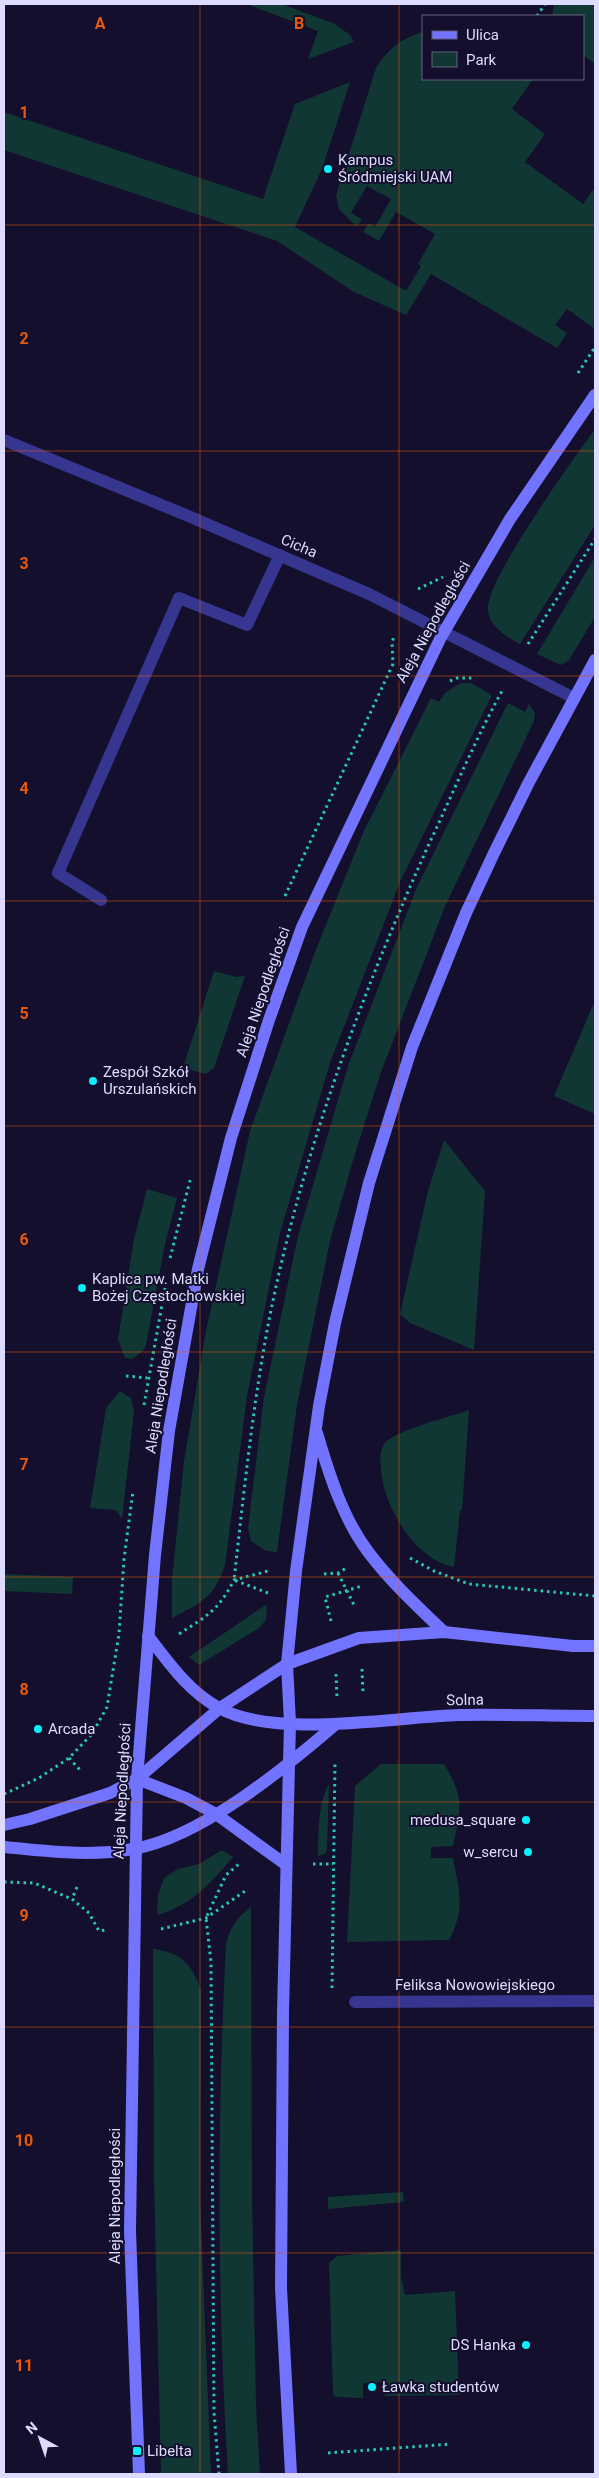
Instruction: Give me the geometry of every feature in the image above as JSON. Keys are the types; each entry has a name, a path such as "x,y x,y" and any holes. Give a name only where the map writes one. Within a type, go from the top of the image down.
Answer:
{"street":[{"name":"Aleja Niepodległości","path":"138,2474 130,2231 134,1849 137,1779 155,1555 178,1372 198,1269 231,1138 269,1020 302,927 419,677 444,631 510,519 595,395"},
{"name":"Cicha","path":"4,440 369,594 574,698"},
{"path":"101,900 58,873 179,598 248,625 280,555"},
{"path":"290,2474 281,2288 285,1864 290,1723 287,1664 296,1571 316,1430 335,1323 361,1212 389,1114 412,1047 466,913 494,854 595,660"},
{"path":"316,1430 333,1481 360,1539 398,1587 444,1632"},
{"path":"4,1825 80,1804 110,1793 137,1779 220,1708 287,1664 359,1638 444,1632 573,1646 595,1646"},
{"name":"Solna","path":"148,1636 179,1676 220,1708 249,1718 290,1723 336,1724 459,1716 595,1716"},
{"path":"4,1847 78,1854 134,1849 174,1836 216,1814 288,1766 336,1724"},
{"path":"137,1779 186,1798 216,1814 285,1864"},
{"name":"Feliksa Nowowiejskiego","path":"356,2002 595,2001"}],"path":[{"path":"538,15 545,4"},
{"path":"175,1637 212,1612 223,1602 234,1580 253,1419 270,1315 292,1224 355,1018 402,903 466,764 514,669 538,627 595,539"},
{"path":"126,1376 147,1378"},
{"path":"408,1557 434,1571 469,1584 595,1596"},
{"path":"320,1574 338,1573 352,1565"},
{"path":"234,1580 276,1569"},
{"path":"338,1573 356,1607"},
{"path":"234,1580 272,1594"},
{"path":"330,1613 325,1597 368,1584"},
{"path":"4,1794 38,1778 69,1758 92,1734 107,1707 119,1634"},
{"path":"362,1669 363,1693"},
{"path":"336,1676 337,1693"},
{"path":"69,1758 81,1771"},
{"path":"332,1993 334,1770"},
{"path":"219,2474 214,2412 211,1962 206,1918 226,1875 239,1864"},
{"path":"315,1864 333,1864"},
{"path":"4,1882 34,1883 72,1899 89,1914 99,1931 106,1930"},
{"path":"72,1899 77,1887"},
{"path":"154,1931 206,1918 248,1889"},
{"path":"328,2453 451,2444"}],"green space":[{"path":"246,4 282,4 335,24 350,35 354,42 308,59 318,31"},
{"path":"554,4 595,4 595,64 584,56 584,15 552,15"},
{"path":"422,32 422,80 532,80 512,109 545,134 525,162 583,204 595,187 595,329 567,309 555,325 567,333 557,348 431,274 406,315 354,292 277,241 4,150 4,112 263,199 295,104 350,82 322,169 295,227 406,291 421,266 418,264 435,234 396,212 379,241 363,232 369,223 375,227 391,199 367,186 351,213 362,219 357,227 339,209 336,195 376,68 395,46"},
{"path":"595,429 595,525 520,644 509,638 491,621 488,609 491,594 515,547"},
{"path":"595,557 595,617 569,660 561,665 537,654"},
{"path":"461,683 471,683 492,695 400,882 330,1063 280,1233 247,1396 225,1565 216,1585 205,1598 172,1618 172,1580 184,1461 206,1331 250,1131 315,952 363,833 431,698 439,702 445,693"},
{"path":"508,703 525,712 529,704 535,713 534,721 446,904 381,1072 330,1241 297,1405 277,1552 266,1551 251,1541 248,1528 264,1397 298,1236 348,1066 417,887"},
{"path":"214,971 236,977 245,976 214,1068 206,1074 183,1068"},
{"path":"595,1004 595,1114 554,1096"},
{"path":"444,1140 485,1191 474,1350 410,1323 400,1314 428,1191"},
{"path":"147,1189 177,1198 165,1244 146,1345 143,1351 132,1359 125,1358 118,1339 134,1239"},
{"path":"120,1391 131,1398 134,1412 122,1519 116,1510 90,1508 106,1408"},
{"path":"469,1410 462,1510 460,1511 454,1567 426,1554 414,1543 404,1529 388,1499 383,1484 380,1456 385,1443 390,1438 424,1424"},
{"path":"4,1574 73,1577 72,1594 4,1591"},
{"path":"267,1604 266,1620 259,1628 199,1665 189,1657"},
{"path":"381,1764 444,1764 455,1786 458,1795 459,1813 453,1846 431,1847 431,1858 453,1858 460,1900 458,1918 449,1940 347,1942 355,1786"},
{"path":"329,1784 327,1850 325,1854 318,1856 322,1801"},
{"path":"222,1850 233,1857 217,1876 190,1900 157,1915 158,1895 164,1878 178,1869 199,1864"},
{"path":"251,1907 252,2195 256,2406 260,2474 228,2474 220,2275 223,2010 226,1944 235,1923"},
{"path":"153,1949 171,1953 184,1961 189,1966 201,1990 200,2198 211,2474 161,2474 154,2180"},
{"path":"403,2192 404,2202 328,2209 328,2197"},
{"path":"401,2250 401,2277 405,2295 455,2291 459,2395 385,2396 384,2382 363,2383 363,2398 335,2397 333,2393 329,2263 337,2256"}],"place":[{"name":"Kampus Śródmiejski UAM","path":"328,169"},
{"name":"Zespół Szkół Urszulańskich","path":"93,1081"},
{"name":"Kaplica pw. Matki Bożej Częstochowskiej","path":"82,1288"},
{"name":"Arcada","path":"38,1729"},
{"name":"medusa_square","path":"526,1820"},
{"name":"w_sercu","path":"528,1852"},
{"name":"DS Hanka","path":"526,2345"},
{"name":"Ławka studentów","path":"372,2387"},
{"name":"Libelta","path":"137,2451"}]}
